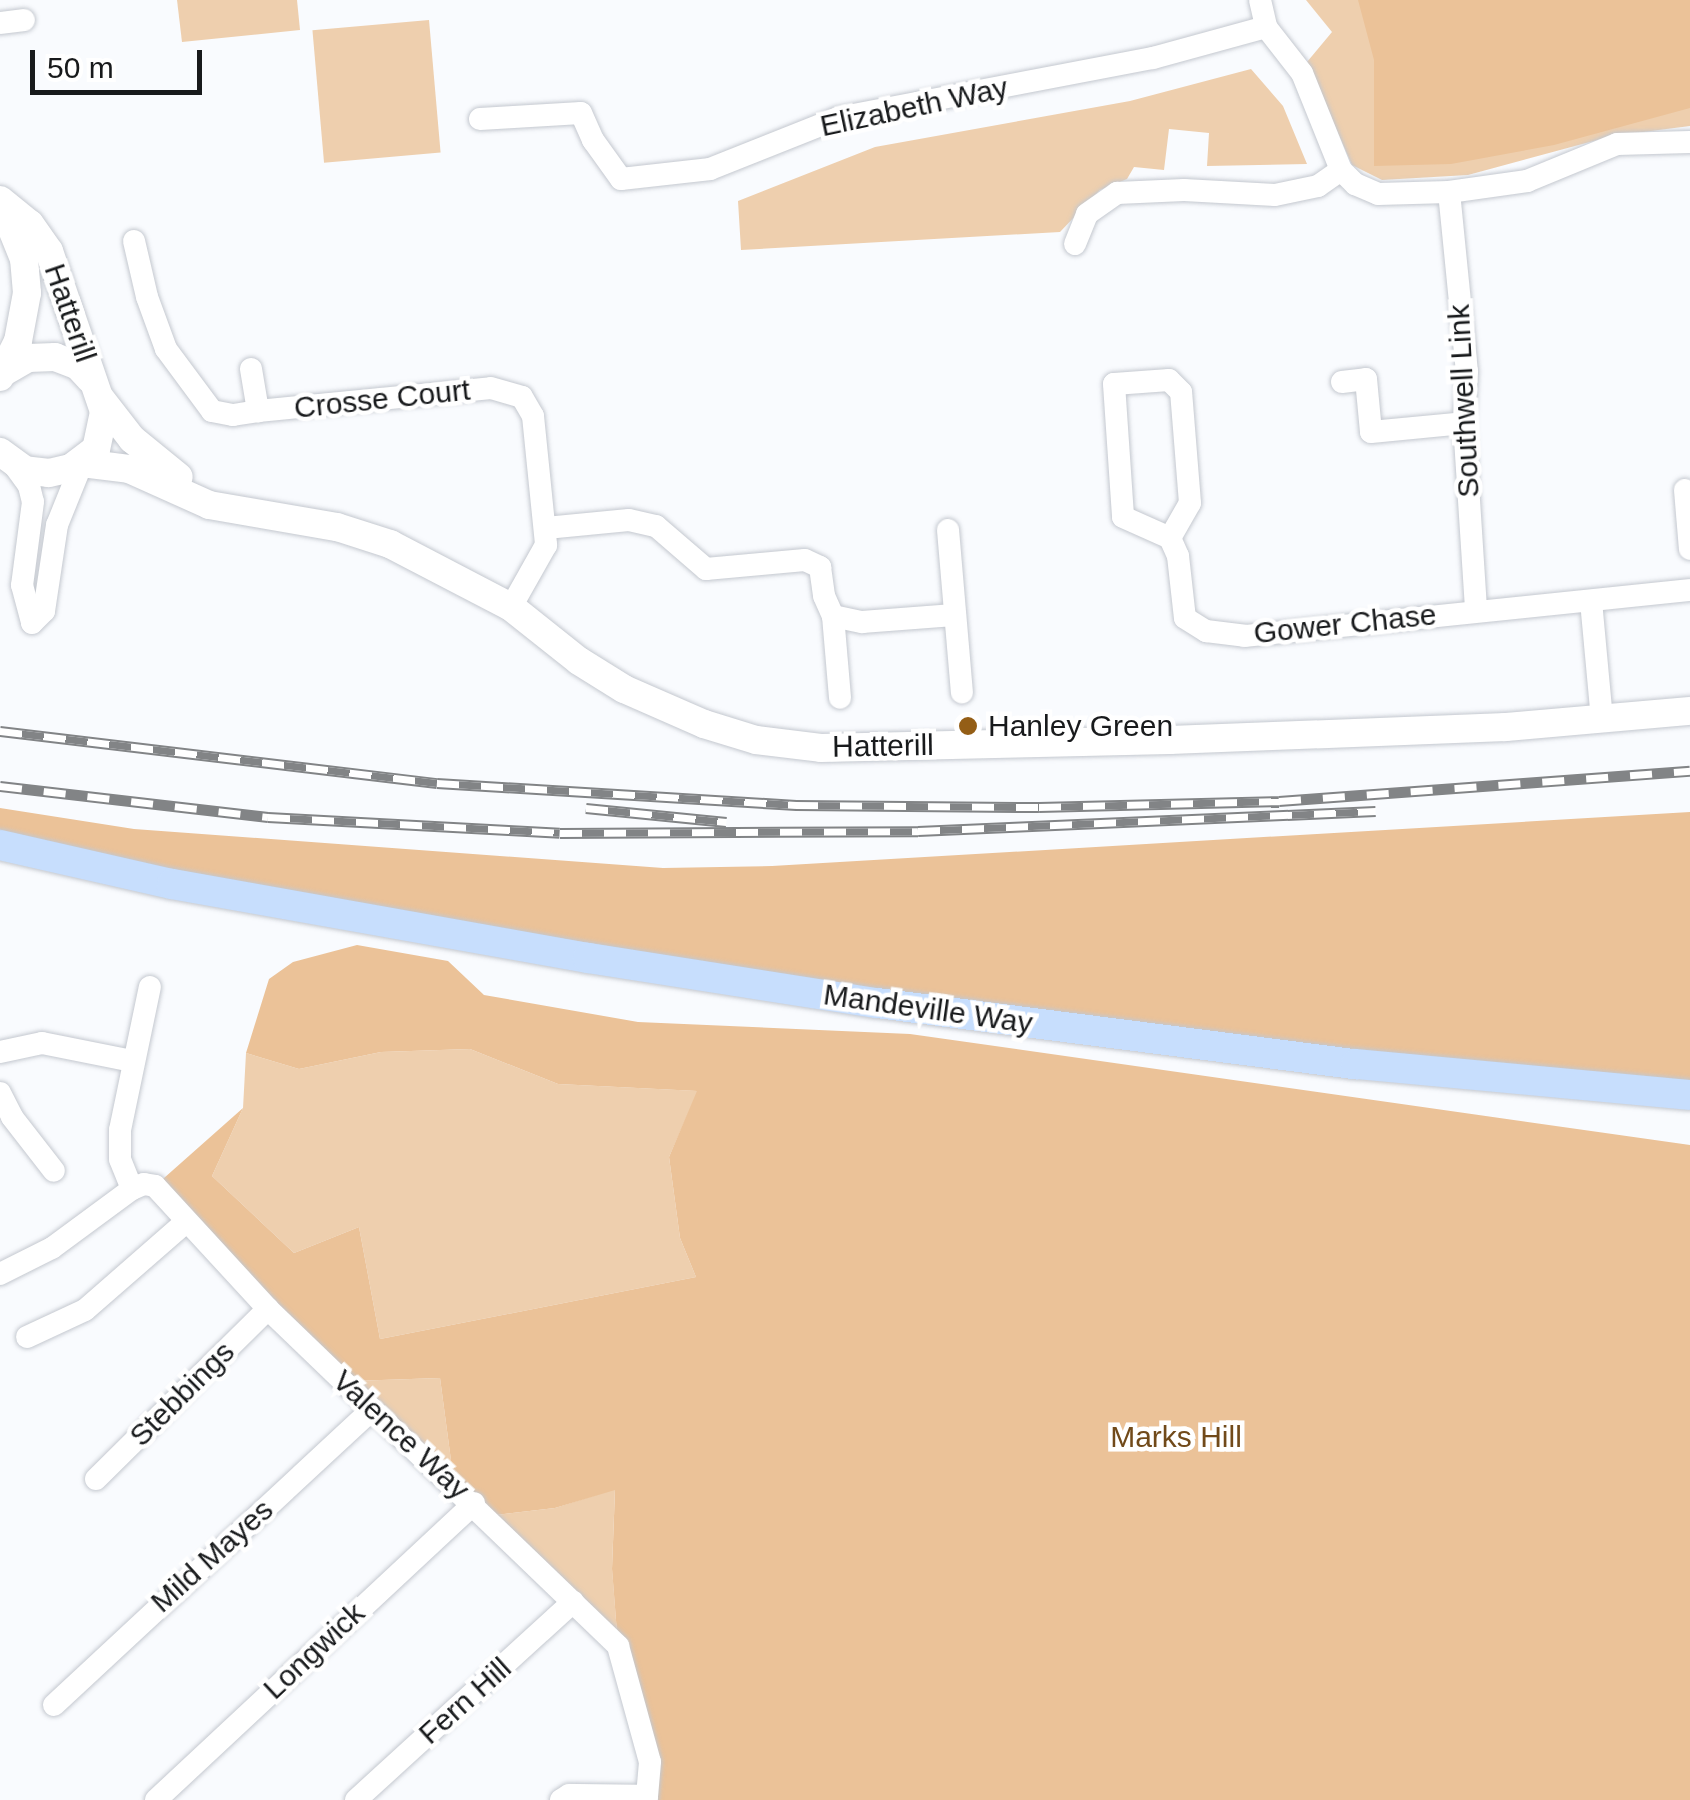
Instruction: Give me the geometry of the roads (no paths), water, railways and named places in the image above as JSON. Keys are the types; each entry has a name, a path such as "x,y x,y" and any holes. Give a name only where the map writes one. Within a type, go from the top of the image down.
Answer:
{"main road":[{"name":"Mandeville Way","path":"0,845 172,884 588,958 930,1010 1337,1062 1690,1094"},
{"name":"Mandeville Way","path":"0,867 172,884"}],"street":[{"path":"1260,0 1266,27 1302,73 1342,170 1356,184 1378,194 1449,192 1527,181 1617,144 1690,142"},
{"name":"Elizabeth Way","path":"480,119 582,114 593,140 621,179 710,168 838,118 1153,58 1266,27"},
{"path":"1075,244 1088,214 1117,193 1184,190 1275,195 1318,186 1342,170"},
{"name":"Southwell Link","path":"1449,192 1466,371 1464,424 1476,611"},
{"name":"Hatterill","path":"0,201 18,239 26,276 22,325 2,374"},
{"name":"Hatterill","path":"0,201 30,224 49,251 79,350 98,392 102,433 96,449 82,463"},
{"name":"Crosse Court","path":"134,242 147,297 166,349 212,411 233,415 507,390 522,397 533,416 546,528 537,566 512,607"},
{"name":"Hatterill","path":"2,374 28,358 56,357 78,366 150,456 199,490 252,511"},
{"name":"Crosse Court","path":"252,369 258,411"},
{"path":"1169,380 1181,392 1190,503 1170,538 1123,517 1114,384 1169,380"},
{"path":"1342,382 1366,380 1371,432 1464,424"},
{"path":"4,457 29,486 33,502 22,585 32,624 44,611 56,525 82,463"},
{"name":"Hatterill","path":"4,457 49,473 82,463 129,469 196,501 337,527 390,544 512,607 579,661 650,701 756,740 821,748 1170,740 1602,720 1690,710"},
{"path":"1685,490 1690,549"},
{"path":"546,528 629,520 656,526 706,569 804,560 820,567 824,596 833,616 840,698"},
{"path":"948,530 962,692"},
{"name":"Gower Chase","path":"1170,538 1178,556 1185,618 1206,632 1246,636 1690,590"},
{"path":"1592,600 1602,720"},
{"path":"833,616 862,622 954,615"},
{"path":"0,1274 63,1241 132,1189 119,1145 132,1061 150,987"},
{"path":"0,1052 42,1043 132,1061"},
{"path":"0,1093 12,1116 54,1170"},
{"name":"Valence Way","path":"132,1189 144,1184 156,1186 268,1309 474,1503 618,1646 650,1762 647,1798"},
{"path":"27,1337 85,1310 186,1222"},
{"path":"0,1254 44,1249 63,1241"},
{"name":"Stebbings","path":"96,1479 268,1309"},
{"name":"Mild Mayes","path":"54,1704 372,1410"},
{"name":"Longwick","path":"156,1800 474,1503"},
{"name":"Fern Hill","path":"356,1800 574,1602"},
{"path":"562,1800 569,1795 647,1798"}],"railway":[{"path":"0,731 437,783 796,805 1039,807 1279,801 1690,771"},
{"path":"0,786 268,817 560,833 918,831 1376,811"},
{"path":"586,808 726,822"}],"place":[{"name":"Hanley Green","path":"968,726"}],"park label":[{"name":"Marks Hill","path":"1176,1437"}]}
